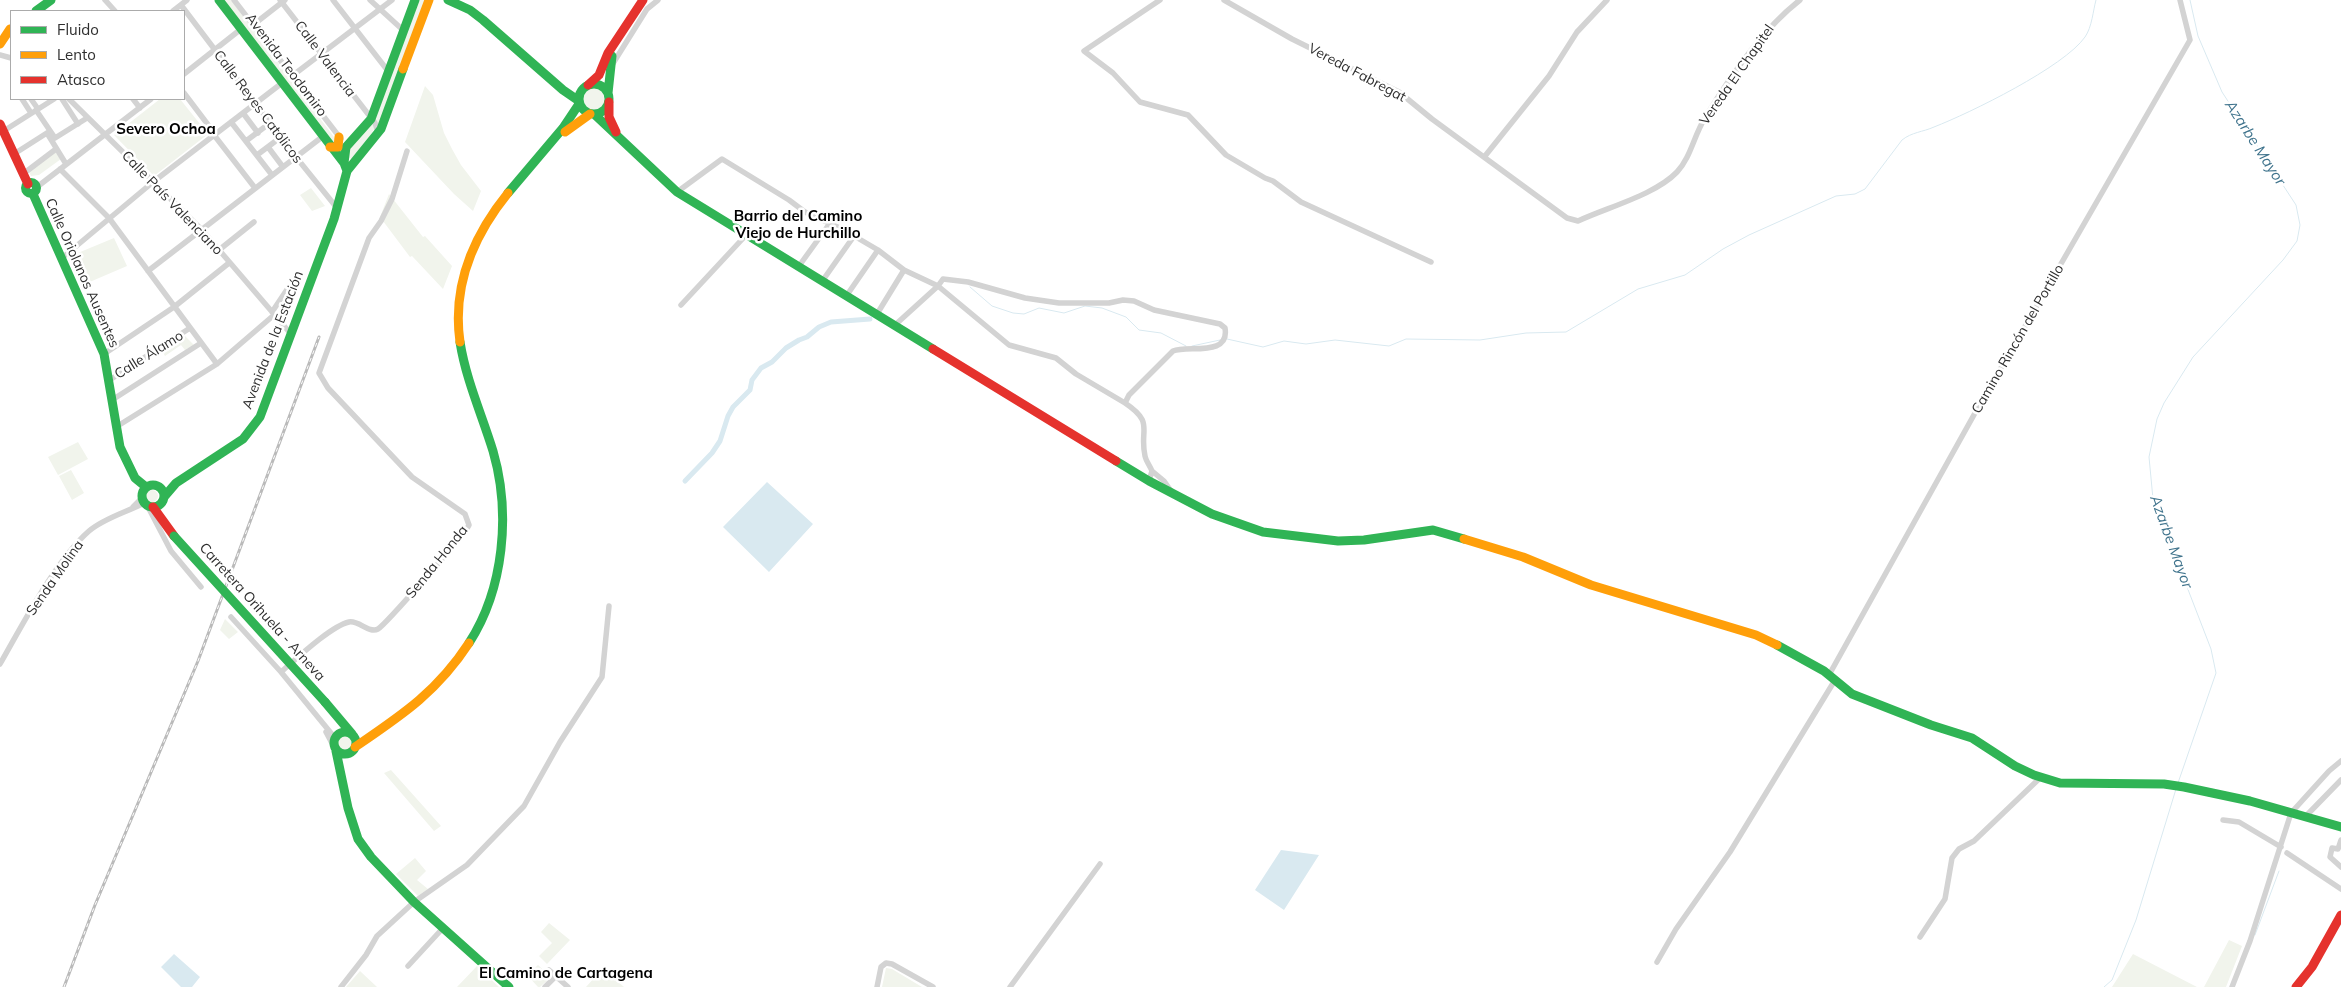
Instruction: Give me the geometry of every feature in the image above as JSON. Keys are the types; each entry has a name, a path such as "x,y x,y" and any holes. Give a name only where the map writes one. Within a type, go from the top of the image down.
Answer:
{"main road":[{"path":"37,10 48,2 55,0"},
{"name":"Avenida Teodomiro","path":"219,0 322,137 336,144 345,163"},
{"path":"415,0 370,118 348,144 345,163 354,160 378,132 429,0"},
{"path":"448,0 476,15 579,102 586,112 592,114 619,137 678,192 1149,481 1212,514 1263,532 1338,541 1364,540 1433,530 1456,536 1523,557 1591,585 1756,635 1794,652 1852,694 1972,738 2015,766 2041,778 2060,783 2164,784 2184,787 2250,801 2341,826"},
{"path":"388,724 353,736 346,732 336,742 342,754 352,750 416,704 452,669 478,629 497,574 503,530 500,484 494,454 465,371 458,328 460,290 466,264 486,219 500,200 553,142 579,102 585,87 599,75 608,53 641,1"},
{"path":"0,44 10,30"},
{"path":"617,40 609,71 608,97 609,117 619,137"},
{"path":"553,142 592,114 605,109 608,97 601,86 563,90"},
{"name":"Calle Oriolanos Ausentes","path":"1,129 23,174 33,188 104,354 120,447 146,499"},
{"name":"Avenida de la Estación","path":"160,488 176,483 243,439 253,429 260,417 338,208 345,163"},
{"name":"Avenida de la Estación","path":"163,499 176,483"},
{"path":"160,488 154,485 146,499 163,499"},
{"name":"Carretera Orihuela - Arneva","path":"160,488 163,499 163,514 168,527"},
{"name":"Carretera Orihuela - Arneva","path":"146,499 174,536 325,702 353,736 352,750 344,784"},
{"name":"Carretera Orihuela - Arneva","path":"336,715 336,742 348,808 358,839 371,857 414,902 509,987"},
{"path":"2296,987 2312,967 2341,915"}],"street":[{"path":"105,0 113,10"},
{"path":"174,10 187,0"},
{"name":"Avenida Teodomiro","path":"234,0 292,76 336,144 348,144"},
{"path":"333,0 388,71"},
{"path":"370,0 404,31"},
{"path":"292,76 392,0"},
{"path":"609,71 647,9 658,0"},
{"path":"1160,0 1084,51 1113,73 1140,102 1188,115 1226,155 1265,178 1274,181 1302,202 1430,262"},
{"name":"Vereda Fabregat","path":"1224,0 1292,39 1399,92 1432,119 1484,156"},
{"path":"1484,156 1550,76 1577,32 1607,0"},
{"name":"Vereda El Chapitel","path":"1484,156 1567,218 1578,220 1650,190 1670,179 1678,171 1704,119 1722,92 1774,22 1800,0"},
{"name":"Camino Rincón del Portillo","path":"1657,962 1676,929 1730,852 1832,678 1966,429 2190,40 2180,0"},
{"path":"253,25 282,1"},
{"name":"Calle Valencia","path":"282,1 370,118 378,132"},
{"name":"Calle Reyes Católicos","path":"181,5 185,10"},
{"name":"Calle Reyes Católicos","path":"185,10 296,157 338,208"},
{"path":"185,73 241,30"},
{"path":"62,258 153,182 282,83"},
{"path":"185,94 255,188"},
{"path":"23,100 35,111 54,138 88,118"},
{"path":"31,100 35,111"},
{"path":"1,129 52,100"},
{"path":"63,100 78,124"},
{"name":"Calle País Valenciano","path":"70,100 202,230 291,334"},
{"path":"134,100 140,108"},
{"path":"33,188 151,100"},
{"path":"243,113 258,133"},
{"path":"231,122 272,175"},
{"path":"246,141 270,123"},
{"path":"49,132 56,149 65,163"},
{"path":"14,154 49,132"},
{"path":"257,155 281,137"},
{"path":"148,271 322,137"},
{"path":"268,147 283,167"},
{"path":"23,174 56,149"},
{"name":"Senda Honda","path":"281,672 327,635 345,624 356,622 377,630 469,525 465,514 412,477 328,388 319,373 369,238 392,199 407,151"},
{"path":"678,192 722,160 789,200 805,212 830,223 878,250 904,270 938,286 1009,345 1056,358 1076,374 1138,412 1145,426 1145,458 1152,471 1164,481 1174,495"},
{"path":"60,169 109,218 216,364"},
{"path":"219,250 254,222"},
{"path":"799,266 830,223"},
{"path":"681,306 747,234"},
{"path":"823,280 854,236"},
{"path":"847,295 878,250"},
{"path":"104,354 174,307 229,263"},
{"path":"877,314 904,270"},
{"path":"895,325 943,280 953,280 1026,298 1059,303 1109,303 1134,300 1154,310 1220,324 1225,328 1226,338 1220,345 1187,350 1177,349 1170,353 1129,395 1125,403"},
{"path":"116,427 216,364 273,313 288,288"},
{"name":"Calle Álamo","path":"108,381 190,328"},
{"path":"112,400 201,343"},
{"path":"1149,481 1152,471"},
{"path":"146,499 171,551 201,587"},
{"name":"Senda Molina","path":"0,664 41,594 80,541 96,526 130,510 146,499"},
{"path":"341,987 366,955 377,936 414,902 467,865 524,806 560,742 602,677 608,606"},
{"path":"231,617 281,672 336,742"},
{"path":"2232,987 2250,941 2291,813 2329,771 2341,761"},
{"path":"1920,937 1945,899 1952,858 1960,849 1982,834 2041,778"},
{"path":"2305,817 2341,780"},
{"path":"2224,820 2239,822 2280,849"},
{"path":"2341,840 2338,849 2332,848 2330,857 2341,867"},
{"path":"2287,853 2341,889"},
{"path":"1010,987 1100,864"},
{"path":"408,966 443,928"},
{"path":"876,987 880,968 886,963 892,964 932,987"},
{"path":"549,970 568,987"},
{"path":"545,987 556,976"}],"shaded area":[{"path":"222,0 231,0 337,141 334,146"},
{"path":"417,0 425,0 380,124 378,123 354,161 344,154 368,127"},
{"path":"425,86 433,95 444,133 452,149 461,165 481,191 473,211 454,194 405,142"},
{"path":"593,88 601,91 604,99 601,107 593,110 585,107 582,99 585,91"},
{"path":"159,100 181,100 208,134 154,176 114,135"},
{"path":"55,152 61,159 39,175 31,176 29,172"},
{"path":"311,188 325,206 312,211 300,195"},
{"path":"389,194 423,237 425,236 452,266 443,289 412,256 410,257 380,217"},
{"path":"114,238 127,266 85,284 73,255"},
{"path":"185,336 194,345 185,350 181,345 165,356 162,351"},
{"path":"78,442 88,459 58,475 48,457"},
{"path":"71,470 84,493 72,500 59,476"},
{"path":"767,482 813,524 769,572 723,527"},
{"path":"150,490 154,490 158,496 154,502 150,502 146,498 146,494"},
{"path":"225,619 238,632 229,639 220,630"},
{"path":"342,736 348,736 352,743 348,750 342,750 338,746 338,740"},
{"path":"391,770 441,826 434,831 384,773"},
{"path":"1281,850 1319,855 1284,910 1255,890"},
{"path":"415,858 426,871 417,880 428,889 418,896 396,874"},
{"path":"549,923 570,940 547,964 539,956 552,943 541,932"},
{"path":"2229,940 2242,946 2226,987 2204,987"},
{"path":"174,954 200,977 192,987 181,987 161,967"},
{"path":"2133,954 2197,987 2112,987"},
{"path":"538,965 551,977 540,987 527,975"},
{"path":"477,966 499,987 457,987"},
{"path":"603,968 624,987 586,987"},
{"path":"886,968 892,969 922,987 882,987"},
{"path":"360,971 377,987 346,987"}],"waterway":[{"path":"1227,339 1263,347 1284,341 1306,344 1335,340 1389,346 1406,339 1480,340 1526,333 1566,332 1638,289 1685,275 1723,249 1749,235 1836,196 1855,194 1865,189 1906,137 1930,129 2015,88 2058,62 2074,49 2087,33 2096,0"},
{"name":"Azarbe Mayor","path":"2178,783 2216,673 2211,649 2153,499 2149,457 2157,419 2164,403 2193,357 2283,260 2297,241 2300,225 2296,205 2222,92 2198,36 2190,0"},
{"path":"970,287 992,306 1013,313 1024,314 1039,308 1064,313 1085,306 1102,308 1126,317 1139,330 1161,333 1186,346"},
{"path":"685,481 712,453 720,441 733,407 750,390 752,380 761,368 772,362 786,348 807,337 819,327 831,322 870,319"},
{"path":"1192,346 1220,340"},
{"name":"Azarbe Mayor","path":"2104,987 2112,980 2136,920 2176,789"},
{"path":"2255,935 2279,871"}],"railway":[{"path":"64,987 95,905 198,661 319,337"}],"traffic: fast":[{"path":"37,10 51,0"},
{"path":"219,0 344,163 347,171"},
{"path":"344,163 346,147 371,119 415,0"},
{"path":"448,0 470,10 483,20 563,90 579,101"},
{"path":"608,93 612,56"},
{"path":"164,497 176,483 243,439 260,417 334,219 347,171 381,129 403,69"},
{"path":"594,84 605,88 609,99 605,110 594,114 583,110 579,99 583,88 594,84"},
{"path":"508,193 563,128 579,104"},
{"path":"594,114 677,192 933,349"},
{"path":"31,182 37,188 31,194 25,188 31,182"},
{"path":"33,194 104,354 120,447 135,478 146,487"},
{"path":"460,342 466,370 499,475 503,525 497,575 481,622 469,643"},
{"path":"1116,461 1149,481 1212,514 1263,532 1338,541 1364,540 1433,530 1464,539"},
{"path":"153,485 161,488 164,496 161,504 153,507 145,504 142,496 145,488 153,485"},
{"path":"174,536 325,702"},
{"path":"1777,645 1824,671 1852,694 1931,725 1972,738 2015,766 2034,775 2060,783 2164,784 2184,787 2250,801 2341,827"},
{"path":"325,702 352,734"},
{"path":"345,732 353,735 356,743 353,751 345,754 337,751 334,743 337,735 345,732"},
{"path":"336,751 348,808 358,839 371,857 414,902 509,987"}],"traffic: slow":[{"path":"403,69 429,0"},
{"path":"0,44 10,29"},
{"path":"565,132 590,114"},
{"path":"330,147 338,147 339,137"},
{"path":"460,342 459,301 468,262 485,226 508,193"},
{"path":"1464,539 1523,557 1591,585 1756,635 1777,645"},
{"path":"355,747 418,701 444,675 469,643"}],"traffic: jam":[{"path":"588,85 599,75 608,53 643,0"},
{"path":"609,102 609,117 616,132"},
{"path":"0,124 28,184"},
{"path":"933,349 1116,461"},
{"path":"153,507 174,536"},
{"path":"2296,987 2312,967 2341,915"}],"district":[{"name":"Severo Ochoa","path":"166,129"},
{"name":"Barrio del Camino Viejo de Hurchillo","path":"798,224"},
{"name":"El Camino de Cartagena","path":"566,973"}]}
